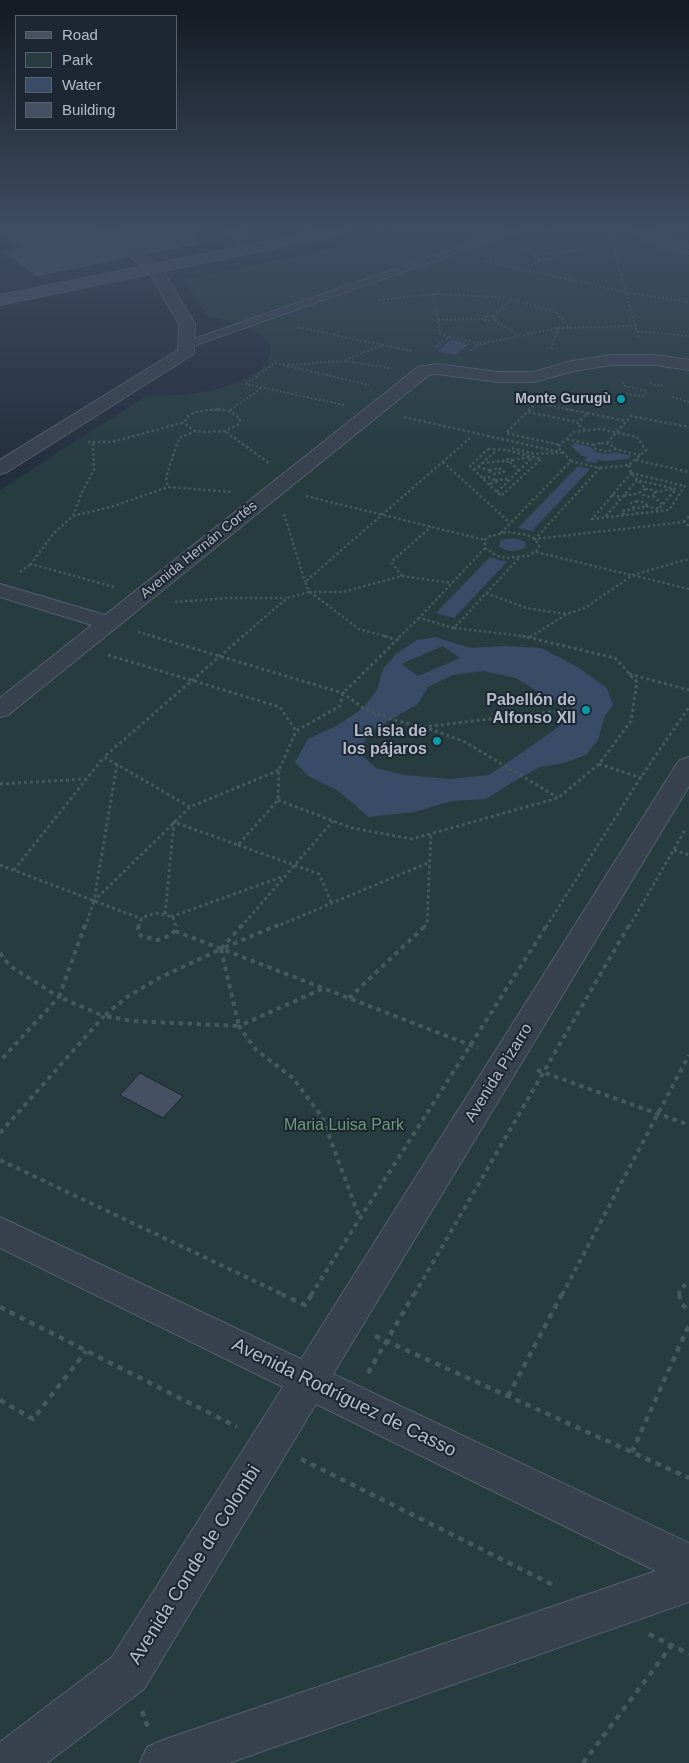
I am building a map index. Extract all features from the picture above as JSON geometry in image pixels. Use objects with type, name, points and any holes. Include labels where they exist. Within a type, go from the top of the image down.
[{"type":"street","points":[[0,468],[186,352],[187,324],[181,313]]},
{"type":"street","name":"Avenida Hernán Cortés","points":[[0,710],[421,373],[438,369],[497,377],[534,377],[590,362],[687,361]]},
{"type":"street","points":[[0,590],[109,623]]},
{"type":"street","name":"Avenida Pizarro","points":[[309,1382],[682,776]]},
{"type":"street","name":"Avenida Rodríguez de Casso","points":[[0,1232],[689,1565]]},
{"type":"street","name":"Avenida Conde de Colombi","points":[[10,1763],[128,1672],[309,1382]]},
{"type":"street","points":[[157,1749],[604,1611],[689,1581]]},
{"type":"lane","points":[[186,345],[281,313]]},
{"type":"path","points":[[492,317],[496,313]]},
{"type":"path","points":[[556,313],[570,328]]},
{"type":"path","points":[[631,313],[646,360]]},
{"type":"path","points":[[482,319],[485,316],[496,318],[494,320]]},
{"type":"path","points":[[262,320],[419,352]]},
{"type":"path","points":[[438,320],[494,320],[518,336]]},
{"type":"path","points":[[465,355],[480,344],[558,328],[635,326]]},
{"type":"path","points":[[549,354],[558,328]]},
{"type":"path","points":[[637,331],[689,336]]},
{"type":"path","points":[[449,336],[480,344]]},
{"type":"path","points":[[285,366],[344,360],[383,345]]},
{"type":"path","points":[[344,360],[395,369]]},
{"type":"path","points":[[399,391],[275,363],[246,384],[564,453]]},
{"type":"path","points":[[647,382],[657,386],[662,385],[657,381]]},
{"type":"path","points":[[624,382],[622,384],[646,391],[641,396],[625,394]]},
{"type":"path","points":[[229,411],[262,387]]},
{"type":"path","points":[[672,397],[689,402]]},
{"type":"path","points":[[560,445],[506,433],[536,403],[626,421]]},
{"type":"path","points":[[83,442],[112,442],[185,422],[187,417],[195,412],[229,411],[240,419],[239,424],[225,431],[196,431],[188,427],[185,422]]},
{"type":"path","points":[[527,412],[578,422]]},
{"type":"path","points":[[578,422],[587,413]]},
{"type":"path","points":[[607,443],[618,433],[631,416],[689,428]]},
{"type":"path","points":[[578,422],[577,424],[585,431]]},
{"type":"path","points":[[600,429],[637,437],[646,450],[629,465],[600,468],[571,461],[558,447],[566,439],[574,432],[600,429]]},
{"type":"path","points":[[168,487],[166,477],[172,466],[178,438],[196,431]]},
{"type":"path","points":[[225,431],[274,467]]},
{"type":"path","points":[[305,582],[470,438]]},
{"type":"path","points":[[566,439],[594,445],[607,443],[613,445],[614,449]]},
{"type":"path","points":[[507,440],[512,448]]},
{"type":"path","points":[[93,443],[94,470],[82,492],[73,516],[53,534],[31,564],[119,589]]},
{"type":"path","points":[[594,445],[594,448],[600,451],[614,449],[640,455]]},
{"type":"path","points":[[506,450],[512,448],[535,454],[564,453]]},
{"type":"path","points":[[488,449],[506,450],[541,459],[501,496],[470,466],[488,449]]},
{"type":"path","points":[[474,470],[497,450]]},
{"type":"path","points":[[496,492],[535,454]]},
{"type":"path","points":[[482,464],[532,457]]},
{"type":"path","points":[[635,460],[689,472]]},
{"type":"path","points":[[478,467],[489,470],[499,468],[508,461]]},
{"type":"path","points":[[508,461],[519,471]]},
{"type":"path","points":[[501,533],[571,461]]},
{"type":"path","points":[[443,462],[510,523]]},
{"type":"path","points":[[629,465],[630,473],[647,489],[655,492],[676,489]]},
{"type":"path","points":[[499,468],[503,470],[503,473]]},
{"type":"path","points":[[535,539],[600,468]]},
{"type":"path","points":[[489,470],[489,472],[494,474],[514,475]]},
{"type":"path","points":[[630,473],[685,486],[669,510],[592,519],[608,500],[630,473]]},
{"type":"path","points":[[491,478],[494,474]]},
{"type":"path","points":[[483,478],[495,480],[510,479]]},
{"type":"path","points":[[489,484],[497,482],[495,480]]},
{"type":"path","points":[[637,480],[676,489]]},
{"type":"path","points":[[605,517],[637,480]]},
{"type":"path","points":[[73,516],[114,506],[168,487],[233,492]]},
{"type":"path","points":[[276,489],[485,540]]},
{"type":"path","points":[[641,494],[641,491],[647,489]]},
{"type":"path","points":[[658,510],[676,489]]},
{"type":"path","points":[[653,496],[656,494],[655,492]]},
{"type":"path","points":[[612,495],[623,497],[641,494],[653,496],[662,504]]},
{"type":"path","points":[[608,500],[631,503],[641,501],[646,496]]},
{"type":"path","points":[[641,501],[647,504],[646,506]]},
{"type":"path","points":[[618,502],[626,510]]},
{"type":"path","points":[[631,503],[638,514]]},
{"type":"path","points":[[624,515],[622,511],[646,506],[658,510]]},
{"type":"path","points":[[282,508],[309,592],[359,629],[397,640]]},
{"type":"path","points":[[485,540],[490,536],[501,533],[517,533],[535,539],[684,522],[689,516]]},
{"type":"path","points":[[684,522],[689,526]]},
{"type":"path","points":[[402,576],[391,562],[431,527]]},
{"type":"path","points":[[535,539],[539,546],[536,552]]},
{"type":"path","points":[[238,845],[278,800],[279,770],[296,731],[340,706],[343,693],[419,618],[485,548],[485,540]]},
{"type":"path","points":[[485,548],[498,556],[519,558],[536,552],[689,589]]},
{"type":"path","points":[[454,628],[519,558]]},
{"type":"path","points":[[530,637],[567,614],[585,608],[633,575],[689,558]]},
{"type":"path","points":[[172,602],[228,598],[287,598],[309,592],[342,592],[402,576],[452,583]]},
{"type":"path","points":[[486,593],[526,608],[567,614]]},
{"type":"path","points":[[14,870],[104,756],[287,598]]},
{"type":"path","points":[[278,800],[352,828],[412,838],[558,798],[600,764],[631,721],[637,682],[615,658],[530,637],[454,628],[419,618]]},
{"type":"path","points":[[109,623],[343,693],[363,708],[391,719],[465,742],[558,798]]},
{"type":"path","points":[[101,653],[280,707],[296,731]]},
{"type":"path","points":[[629,674],[689,690]]},
{"type":"path","points":[[305,1305],[641,777],[689,707]]},
{"type":"path","points":[[420,727],[477,722],[574,709]]},
{"type":"path","points":[[104,756],[190,807]]},
{"type":"path","points":[[0,1061],[59,997],[94,901],[117,764]]},
{"type":"path","points":[[600,764],[641,777],[682,776]]},
{"type":"path","points":[[94,901],[190,807],[279,770]]},
{"type":"path","points":[[0,784],[86,779]]},
{"type":"path","points":[[221,949],[333,821]]},
{"type":"path","points":[[174,822],[319,874],[332,904]]},
{"type":"path","points":[[165,914],[174,822]]},
{"type":"path","points":[[351,1402],[689,823]]},
{"type":"path","points":[[684,832],[689,834]]},
{"type":"path","points":[[349,998],[428,924],[431,833]]},
{"type":"path","points":[[674,850],[689,855]]},
{"type":"path","points":[[0,1133],[104,1016],[127,997],[159,978],[221,949],[430,862]]},
{"type":"path","points":[[0,866],[142,919]]},
{"type":"path","points":[[172,916],[177,925],[175,931],[164,938],[146,938],[138,932],[138,925],[142,919],[150,914],[172,916],[284,876]]},
{"type":"path","points":[[175,931],[470,1045],[689,1125]]},
{"type":"path","points":[[221,949],[239,1026],[256,1050],[293,1078],[322,1117],[360,1219]]},
{"type":"path","points":[[0,953],[10,966],[59,997],[104,1016],[133,1021],[239,1026],[323,988]]},
{"type":"path","points":[[508,1396],[689,1055]]},
{"type":"path","points":[[0,1160],[305,1305],[689,1478]]},
{"type":"path","points":[[689,1282],[680,1289],[679,1296],[681,1303],[689,1311]]},
{"type":"path","points":[[0,1308],[689,1654]]},
{"type":"path","points":[[632,1452],[689,1325]]},
{"type":"path","points":[[0,1400],[33,1419],[86,1351]]},
{"type":"path","points":[[583,1763],[672,1645]]},
{"type":"path","points":[[128,1672],[157,1749]]},
{"type":"green space","name":"Maria Luisa Park","points":[[206,313],[689,313],[689,1763],[0,1763],[0,490],[146,396],[180,395],[211,391],[240,382],[258,372],[268,362],[271,348],[262,335],[220,318],[208,316]]},
{"type":"water","points":[[452,340],[469,344],[454,355],[437,351]]},
{"type":"water","points":[[575,443],[589,446],[596,452],[606,454],[615,452],[632,456],[627,459],[598,460],[595,463],[584,461],[587,457],[582,456],[571,446]]},
{"type":"water","points":[[578,466],[590,469],[532,531],[518,528]]},
{"type":"water","points":[[512,538],[524,541],[526,543],[525,548],[514,551],[505,550],[499,546],[501,540]]},
{"type":"water","points":[[490,557],[507,562],[454,618],[436,613]]},
{"type":"water","points":[[435,637],[471,648],[503,646],[541,648],[576,666],[607,688],[613,705],[605,716],[598,740],[586,755],[564,763],[540,767],[486,799],[452,801],[415,812],[369,817],[337,790],[308,776],[295,762],[308,739],[338,725],[363,708],[377,690],[383,669],[396,654],[417,640]],"holes":[[[443,646],[460,658],[418,676],[401,664]],[[483,671],[516,678],[550,699],[573,705],[575,713],[553,731],[489,775],[450,779],[404,775],[376,768],[358,752],[371,731],[418,704],[428,687],[453,675]]]},
{"type":"building","points":[[140,1073],[183,1096],[163,1118],[120,1095]]},
{"type":"place","name":"Monte Gurugù","points":[[621,399]]},
{"type":"place","name":"Pabellón de Alfonso XII","points":[[586,710]]},
{"type":"place","name":"La isla de los pájaros","points":[[437,741]]}]
